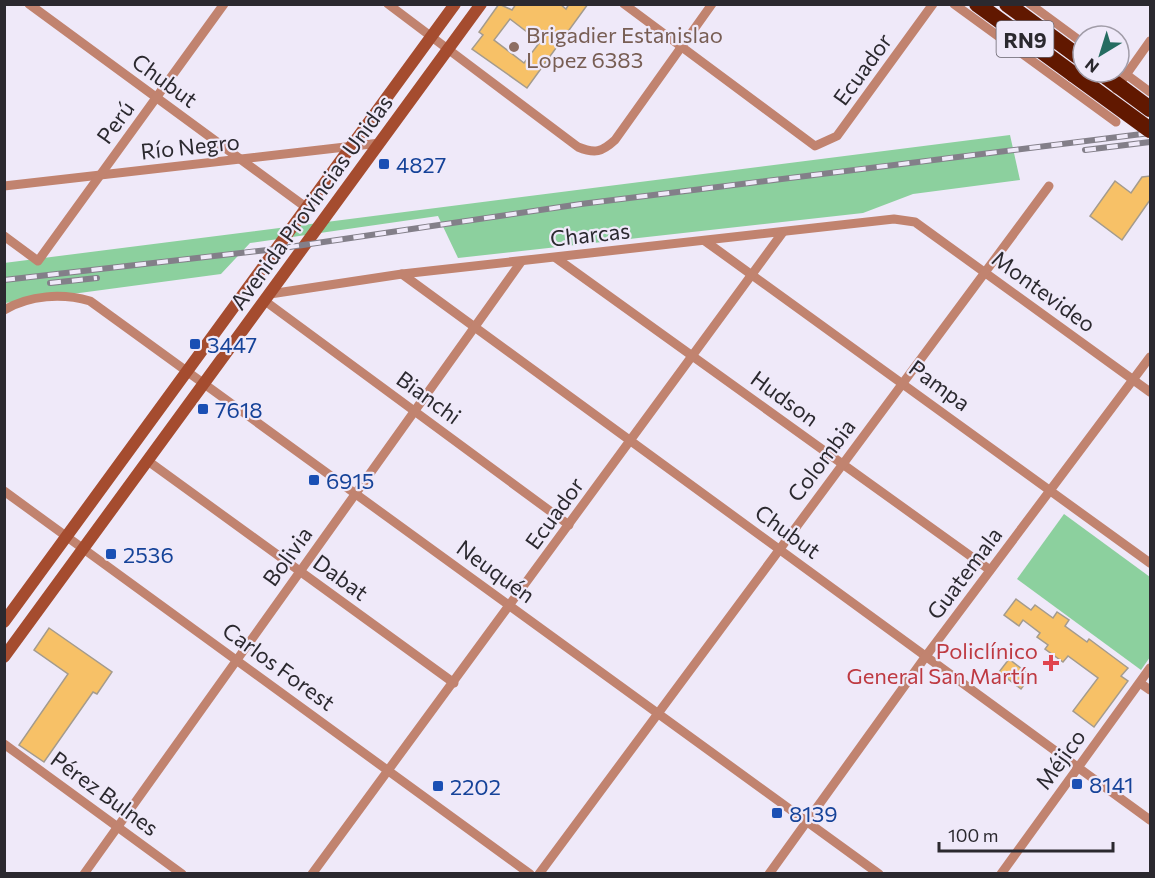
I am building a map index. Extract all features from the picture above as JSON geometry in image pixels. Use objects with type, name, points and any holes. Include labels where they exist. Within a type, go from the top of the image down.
[{"type":"highway","name":"RN9","points":[[977,4],[1150,130]]},
{"type":"highway","name":"RN9","points":[[1007,4],[1071,51]]},
{"type":"highway","points":[[1116,84],[1150,109]]},
{"type":"main road","name":"Avenida Provincias Unidas","points":[[4,622],[455,4]]},
{"type":"main road","name":"Avenida Provincias Unidas","points":[[4,657],[481,4]]},
{"type":"street","name":"Chubut","points":[[29,4],[307,208]]},
{"type":"street","name":"Perú","points":[[4,236],[38,261],[224,4]]},
{"type":"street","points":[[388,4],[430,38],[578,147],[592,153],[604,150],[615,140],[712,4]]},
{"type":"street","points":[[624,4],[682,46]]},
{"type":"street","name":"Ecuador","points":[[682,46],[815,146],[837,136],[933,4]]},
{"type":"street","points":[[954,4],[1116,122]]},
{"type":"street","points":[[1030,4],[1071,34]]},
{"type":"street","points":[[1131,62],[1150,41]]},
{"type":"street","points":[[1131,77],[1150,92]]},
{"type":"street","points":[[1100,110],[1115,84]]},
{"type":"street","name":"Río Negro","points":[[4,186],[380,143]]},
{"type":"street","name":"Colombia","points":[[540,873],[1048,186]]},
{"type":"street","name":"Charcas","points":[[267,297],[402,274],[894,219],[915,222]]},
{"type":"street","name":"Montevideo","points":[[915,222],[1150,392]]},
{"type":"street","name":"Ecuador","points":[[312,873],[783,232]]},
{"type":"street","name":"Pampa","points":[[705,241],[903,382],[1150,563]]},
{"type":"street","name":"Hudson","points":[[556,258],[990,570]]},
{"type":"street","name":"Bolivia","points":[[84,873],[521,262]]},
{"type":"street","name":"Chubut","points":[[402,274],[1150,820]]},
{"type":"street","name":"Neuquén","points":[[4,310],[21,300],[69,295],[90,301],[879,873]]},
{"type":"street","name":"Bianchi","points":[[267,297],[415,411],[569,525]]},
{"type":"street","name":"Guatemala","points":[[769,873],[926,656],[1150,357]]},
{"type":"street","name":"Dabat","points":[[148,461],[453,682]]},
{"type":"street","name":"Carlos Forest","points":[[4,491],[530,873]]},
{"type":"street","name":"Méjico","points":[[1001,873],[1150,668]]},
{"type":"street","points":[[1140,682],[1150,690]]},
{"type":"street","name":"Pérez Bulnes","points":[[4,744],[182,873]]},
{"type":"green space","points":[[1010,135],[1020,180],[913,194],[863,213],[458,258],[438,216],[250,243],[221,274],[5,303],[4,263]]},
{"type":"green space","points":[[1064,514],[1150,577],[1150,657],[1141,670],[1017,579]]},
{"type":"building","name":"Brigadier Estanislao Lopez 6383","points":[[499,4],[512,10],[516,4],[560,4],[566,9],[569,4],[588,4],[527,88],[472,49],[483,35],[479,32]],"holes":[[[510,19],[540,42],[524,63],[494,40]]]},
{"type":"building","points":[[1150,176],[1150,200],[1122,240],[1090,216],[1115,181],[1131,193],[1142,177]]},
{"type":"building","points":[[1016,599],[1031,610],[1035,605],[1053,618],[1057,612],[1069,620],[1065,626],[1087,642],[1089,639],[1128,668],[1121,676],[1128,681],[1094,727],[1073,711],[1098,678],[1068,656],[1063,662],[1045,649],[1048,645],[1037,637],[1040,633],[1023,620],[1019,626],[1004,615]]},
{"type":"building","points":[[49,628],[112,672],[97,694],[93,692],[44,762],[19,745],[68,674],[34,650]]},
{"type":"building","points":[[1009,659],[1031,676],[1021,689],[999,672]]},
{"type":"railway","points":[[4,280],[276,249],[581,204],[1150,133]]},
{"type":"railway","points":[[1085,150],[1150,142]]},
{"type":"railway","points":[[50,283],[97,278]]},
{"type":"place","name":"Brigadier Estanislao Lopez 6383","points":[[514,47]]},
{"type":"place","name":"4827","points":[[384,164]]},
{"type":"place","name":"3447","points":[[195,344]]},
{"type":"place","name":"7618","points":[[203,409]]},
{"type":"place","name":"6915","points":[[314,480]]},
{"type":"place","name":"2536","points":[[111,554]]},
{"type":"place","name":"Policlínico General San Martín","points":[[1051,663]]},
{"type":"place","name":"8141","points":[[1077,784]]},
{"type":"place","name":"2202","points":[[438,786]]},
{"type":"place","name":"8139","points":[[777,813]]}]
